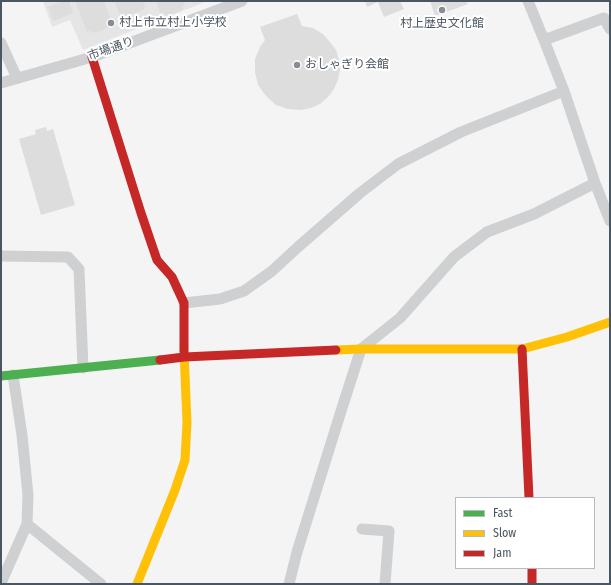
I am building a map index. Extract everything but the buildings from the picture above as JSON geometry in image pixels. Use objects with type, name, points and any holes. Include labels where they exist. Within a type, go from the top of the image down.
[{"type":"street","name":"市場通り","points":[[1,83],[92,57],[242,1]]},
{"type":"street","points":[[528,1],[564,91],[595,183],[610,221]]},
{"type":"street","points":[[544,40],[604,18],[610,29]]},
{"type":"street","points":[[1,43],[17,78]]},
{"type":"street","points":[[92,57],[157,260],[172,277],[184,303],[184,357],[187,422],[185,460],[175,490],[137,584]]},
{"type":"street","points":[[184,303],[220,300],[244,291],[272,271],[354,198],[398,164],[461,132],[564,91]]},
{"type":"street","points":[[289,584],[300,544],[361,349],[400,318],[454,257],[488,232],[534,214],[595,183]]},
{"type":"street","points":[[1,256],[68,257],[79,269],[83,368]]},
{"type":"street","points":[[1,376],[184,357],[361,349],[522,349],[568,337],[610,322]]},
{"type":"street","points":[[522,349],[529,497]]},
{"type":"street","points":[[1,583],[27,524],[28,495],[14,374]]},
{"type":"street","points":[[27,524],[101,584]]},
{"type":"street","points":[[362,529],[389,531],[385,584]]},
{"type":"street","points":[[532,569],[532,584]]},
{"type":"shaded area","name":"村上市立村上小学校","points":[[43,1],[208,1],[83,50],[70,20],[52,27]]},
{"type":"traffic: fast","points":[[1,376],[160,360]]},
{"type":"traffic: slow","points":[[336,350],[522,349],[567,337],[610,322]]},
{"type":"traffic: slow","points":[[137,584],[175,490],[185,460],[187,422],[184,351]]},
{"type":"traffic: jam","points":[[92,57],[157,260],[172,277],[184,303],[184,351]]},
{"type":"traffic: jam","points":[[522,349],[529,497]]},
{"type":"traffic: jam","points":[[160,360],[184,357],[336,350]]},
{"type":"traffic: jam","points":[[532,569],[532,584]]},
{"type":"place","name":"村上歴史文化館","points":[[442,10]]},
{"type":"place","name":"村上市立村上小学校","points":[[111,23]]},
{"type":"place","name":"おしゃぎり会館","points":[[297,65]]}]
